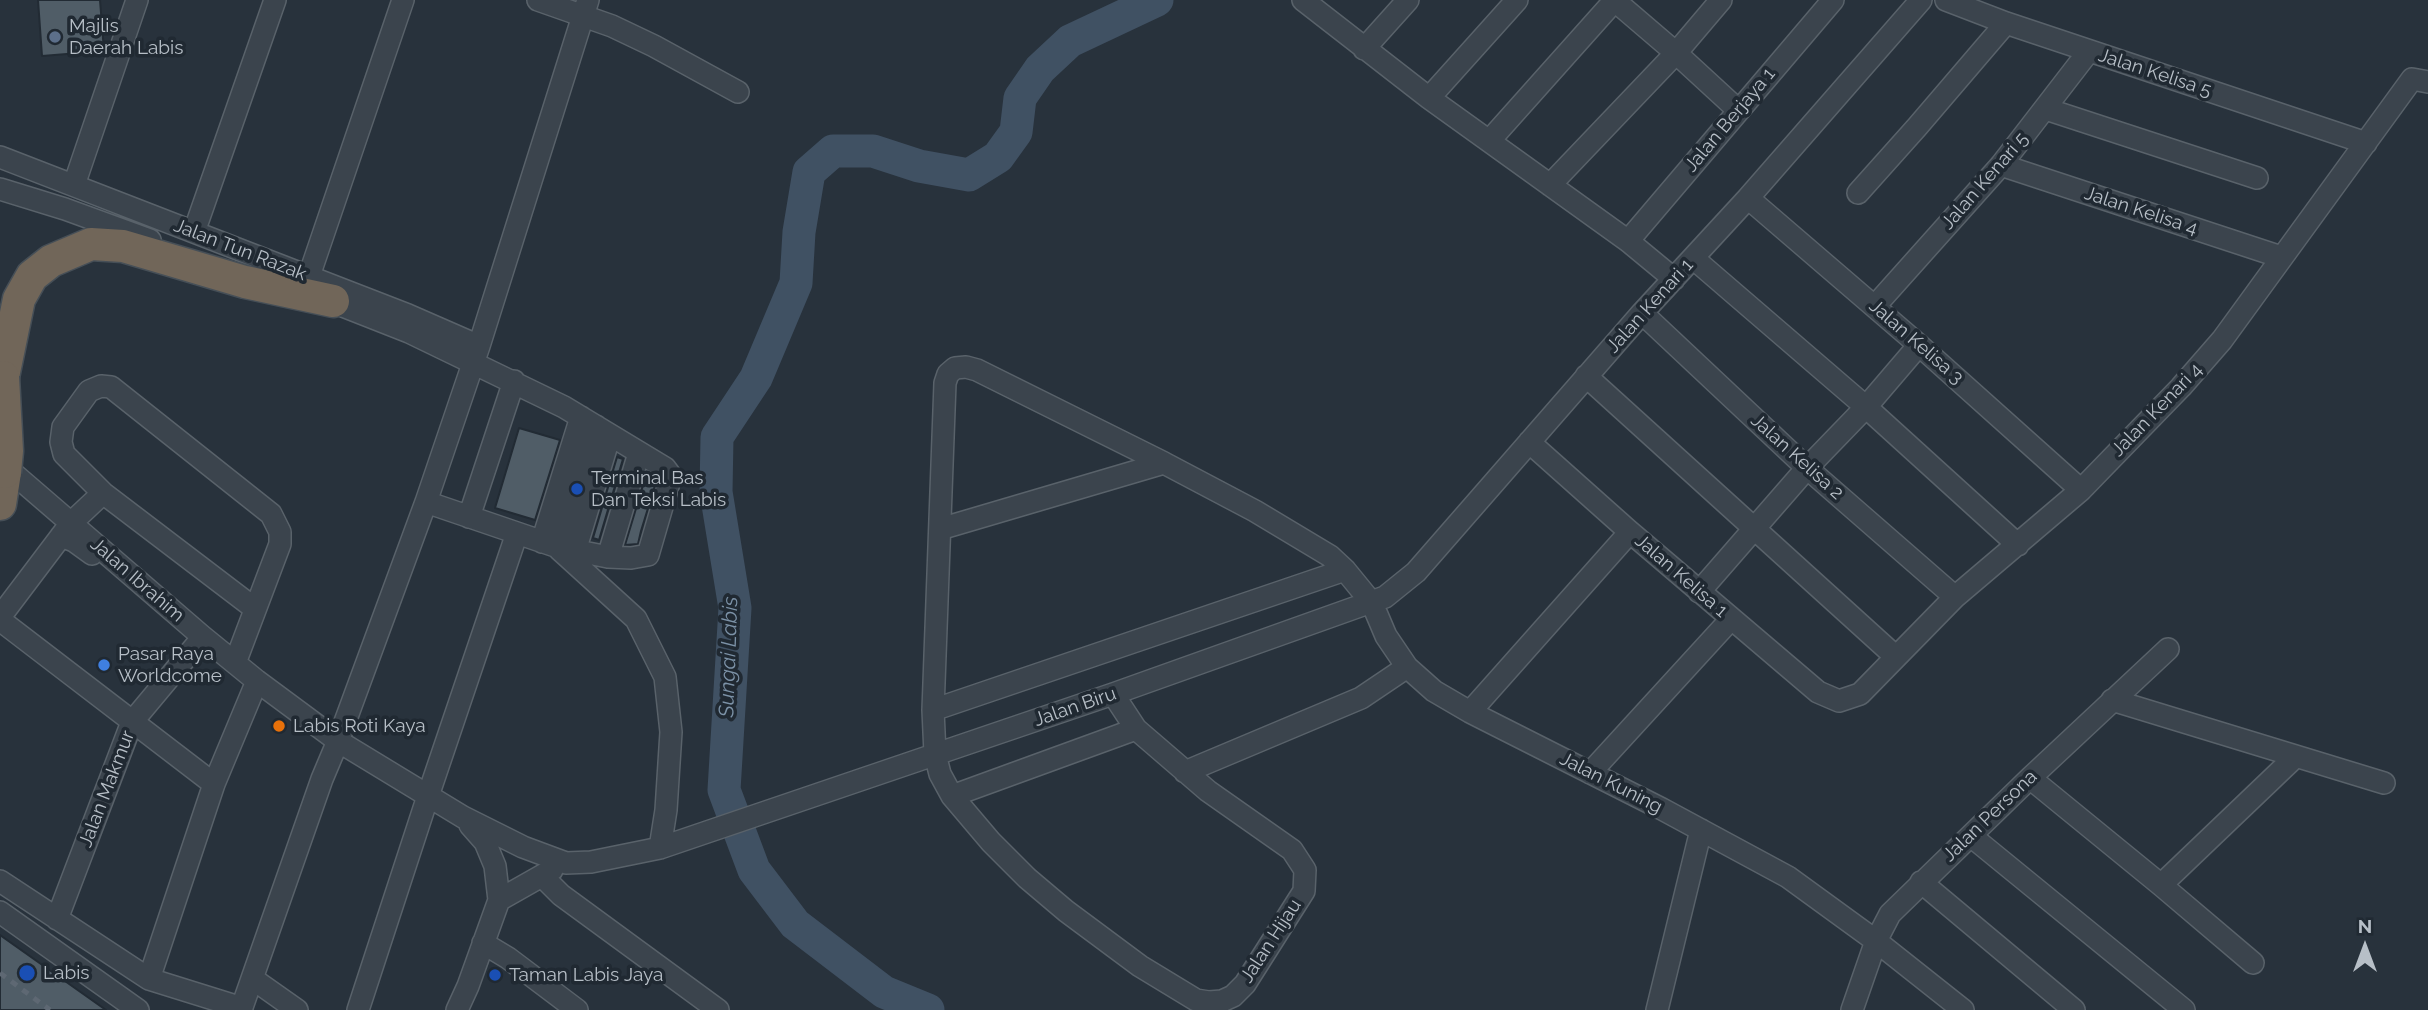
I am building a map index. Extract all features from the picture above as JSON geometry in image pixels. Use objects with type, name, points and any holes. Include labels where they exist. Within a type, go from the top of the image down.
[{"type":"highway","points":[[4,377],[19,299],[32,276],[51,261],[91,244],[123,246],[245,282],[333,301]]},
{"type":"highway","points":[[0,313],[7,451],[2,467],[0,504]]},
{"type":"street","points":[[74,185],[137,0]]},
{"type":"street","points":[[194,232],[275,0]]},
{"type":"street","points":[[309,276],[403,0]]},
{"type":"street","points":[[538,0],[586,8],[738,92]]},
{"type":"street","points":[[1303,0],[1429,98],[1628,241],[1674,279]]},
{"type":"street","points":[[1364,49],[1408,0]]},
{"type":"street","points":[[1429,98],[1517,0]]},
{"type":"street","points":[[1490,140],[1614,0],[1676,52],[1738,110]]},
{"type":"street","points":[[1550,185],[1676,52],[1721,0]]},
{"type":"street","name":"Jalan Berjaya 1","points":[[1628,241],[1833,0]]},
{"type":"street","name":"Jalan Kenari 1","points":[[1372,603],[1399,587],[1416,572],[1586,376],[1748,198],[1921,0]]},
{"type":"street","name":"Jalan Kelisa 5","points":[[1946,0],[2006,23],[2366,143]]},
{"type":"street","points":[[0,881],[149,979],[241,1009],[322,779],[426,502],[477,354],[586,8]]},
{"type":"street","points":[[1857,193],[1917,128],[2006,23]]},
{"type":"street","name":"Jalan Kenari 5","points":[[1875,306],[2001,165],[2089,51]]},
{"type":"street","name":"Jalan Kenari 4","points":[[1839,701],[1860,694],[1955,597],[2081,490],[2181,387],[2222,340],[2412,79],[2428,82]]},
{"type":"street","points":[[2046,109],[2257,178]]},
{"type":"street","name":"Jalan Tun Razak","points":[[0,157],[408,314],[477,354]]},
{"type":"street","name":"Jalan Kelisa 4","points":[[2001,165],[2281,257]]},
{"type":"street","name":"Jalan Tun Razak","points":[[0,189],[333,301],[409,332],[477,354]]},
{"type":"street","name":"Jalan Kelisa 3","points":[[1748,198],[1875,306],[2081,490]]},
{"type":"street","points":[[1693,258],[1866,407],[2018,545]]},
{"type":"street","name":"Jalan Kelisa 2","points":[[1642,313],[1807,468],[1955,597]]},
{"type":"street","points":[[1699,592],[1919,345]]},
{"type":"street","points":[[426,502],[558,547],[608,557],[631,558],[648,555],[671,476],[665,468],[514,381],[477,354]]},
{"type":"street","name":"Jalan Hijau","points":[[1114,694],[1136,729],[1208,791],[1292,850],[1305,870],[1304,891],[1245,984],[1233,996],[1222,1001],[1196,1000],[1140,966],[1027,878],[952,796],[940,774],[935,754],[933,710],[945,383],[948,374],[955,369],[966,367],[977,370],[1164,463]]},
{"type":"street","points":[[1586,376],[1896,657]]},
{"type":"street","points":[[469,517],[514,381]]},
{"type":"street","points":[[235,663],[280,544],[280,531],[271,514],[111,387],[101,386],[89,391],[64,427],[61,442],[64,454],[103,493],[254,608]]},
{"type":"street","points":[[558,547],[596,426]]},
{"type":"street","name":"Jalan Kelisa 1","points":[[1529,442],[1699,592],[1818,692],[1839,701]]},
{"type":"street","points":[[608,557],[639,453]]},
{"type":"street","points":[[940,529],[1164,463]]},
{"type":"street","name":"Jalan Kuning","points":[[1164,463],[1255,511],[1330,556],[1372,603],[1386,636],[1406,667],[1434,691],[1469,712],[1788,877],[1964,1010]]},
{"type":"street","name":"Jalan Ibrahim","points":[[2,467],[66,529],[201,639],[338,741],[463,817],[523,847],[566,863]]},
{"type":"street","points":[[103,493],[66,529],[0,618],[215,785]]},
{"type":"street","points":[[1469,712],[1630,532]]},
{"type":"street","points":[[358,1010],[517,533]]},
{"type":"street","points":[[499,901],[566,863],[591,862],[660,848],[666,810],[671,732],[665,677],[636,619],[558,547]]},
{"type":"street","points":[[933,710],[1345,570]]},
{"type":"street","name":"Jalan Biru","points":[[660,848],[1114,694],[1372,603]]},
{"type":"street","points":[[1590,773],[1731,619]]},
{"type":"street","name":"Jalan Makmur","points":[[57,919],[132,722],[201,639]]},
{"type":"street","name":"Jalan Persona","points":[[1852,1010],[1876,941],[1890,914],[2168,649]]},
{"type":"street","points":[[1185,772],[1361,698],[1406,667]]},
{"type":"street","points":[[149,979],[215,785],[257,681]]},
{"type":"street","points":[[2112,700],[2385,783]]},
{"type":"street","points":[[952,796],[1136,729]]},
{"type":"street","points":[[2161,885],[2295,757]]},
{"type":"street","points":[[2030,778],[2253,963]]},
{"type":"street","points":[[457,1010],[499,901],[495,866],[485,842],[463,817]]},
{"type":"street","points":[[1657,1010],[1701,830]]},
{"type":"street","points":[[1971,836],[2184,1010]]},
{"type":"street","points":[[542,876],[561,895],[718,1010]]},
{"type":"street","points":[[1921,883],[2074,1010]]},
{"type":"street","points":[[0,912],[138,1010]]},
{"type":"street","points":[[483,943],[508,958],[577,1010]]},
{"type":"street","points":[[253,979],[297,1010]]},
{"type":"building","points":[[38,0],[100,0],[104,51],[42,56]]},
{"type":"building","points":[[519,428],[560,440],[535,520],[495,508]]},
{"type":"building","points":[[617,457],[623,459],[599,540],[593,538]]},
{"type":"building","points":[[647,472],[657,479],[638,544],[625,545]]},
{"type":"building","name":"Labis","points":[[0,935],[106,1010],[0,1010]]},
{"type":"waterway","name":"Sungai Labis","points":[[928,1010],[884,992],[795,924],[754,870],[724,790],[735,608],[716,492],[717,437],[756,378],[796,283],[799,232],[809,172],[833,151],[873,151],[919,166],[969,175],[998,157],[1016,132],[1020,98],[1040,69],[1070,41],[1157,0]]},
{"type":"railway","points":[[0,973],[50,1010]]},
{"type":"place","name":"Majlis Daerah Labis","points":[[55,37]]},
{"type":"place","name":"Terminal Bas Dan Teksi Labis","points":[[577,489]]},
{"type":"place","name":"Pasar Raya Worldcome","points":[[104,665]]},
{"type":"place","name":"Labis Roti Kaya","points":[[279,726]]},
{"type":"place","name":"Labis","points":[[27,973]]},
{"type":"place","name":"Taman Labis Jaya","points":[[495,975]]}]
